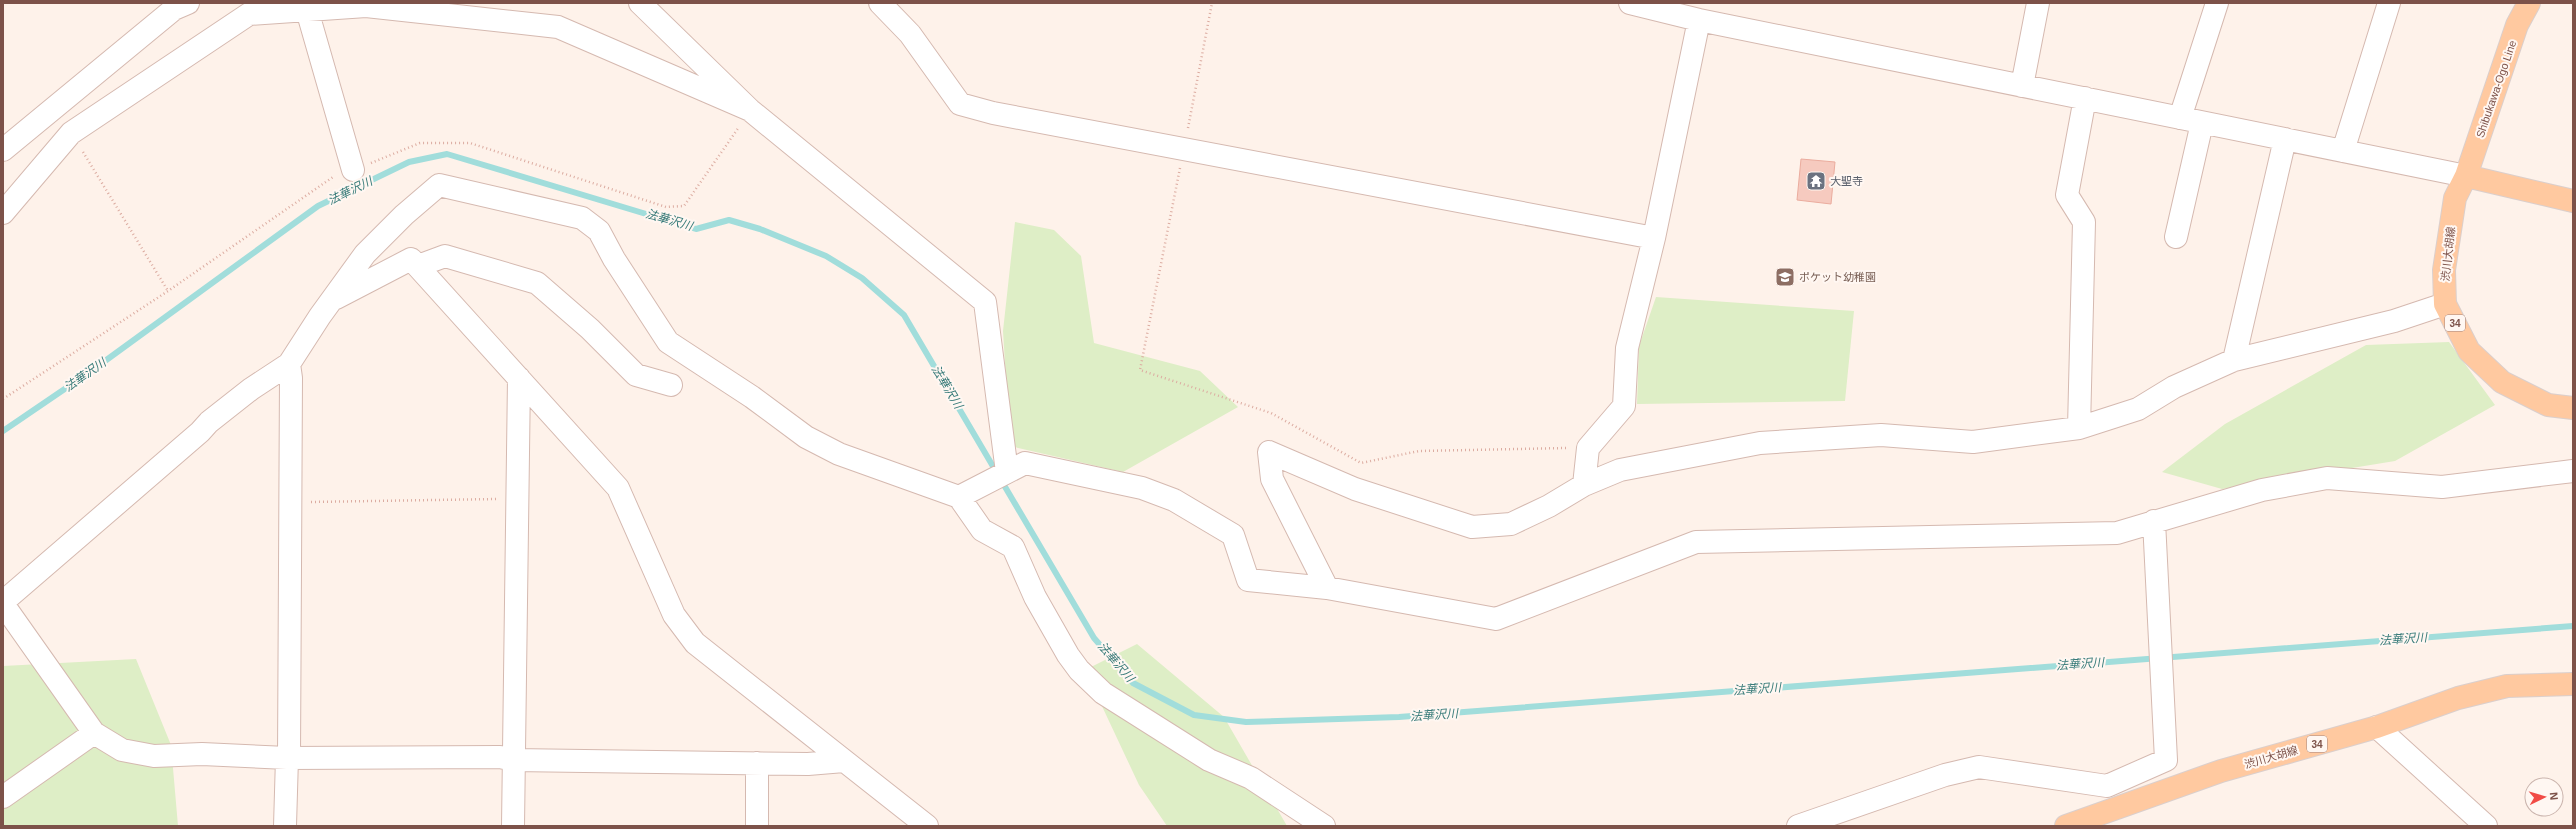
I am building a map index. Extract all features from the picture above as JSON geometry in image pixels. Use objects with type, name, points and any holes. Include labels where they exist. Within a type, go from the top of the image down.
[{"type":"main road","name":"Shibukawa-Ogo Line","points":[[2466,176],[2518,25],[2529,3]]},
{"type":"main road","points":[[2466,176],[2573,201]]},
{"type":"main road","name":"渋川大胡線","points":[[2466,176],[2455,198],[2444,270],[2445,304],[2469,351],[2502,382],[2548,405],[2573,408]]},
{"type":"main road","name":"渋川大胡線","points":[[2066,826],[2221,771],[2376,727],[2458,698],[2507,686],[2573,684]]},
{"type":"street","points":[[3,150],[174,9],[188,3]]},
{"type":"street","points":[[640,3],[750,110],[985,302],[1007,472]]},
{"type":"street","points":[[880,3],[910,34],[960,104],[1000,114],[1654,238]]},
{"type":"street","points":[[1630,3],[1688,13],[2022,86],[2466,176]]},
{"type":"street","points":[[2022,86],[2038,3]]},
{"type":"street","points":[[2180,118],[2217,3]]},
{"type":"street","points":[[2343,151],[2389,3]]},
{"type":"street","points":[[3,213],[71,133],[249,14],[366,6],[558,27],[750,110]]},
{"type":"street","points":[[307,10],[353,170]]},
{"type":"street","points":[[1584,485],[1588,448],[1624,406],[1627,348],[1654,238],[1688,13]]},
{"type":"street","points":[[2079,428],[2084,222],[2067,195],[2085,98]]},
{"type":"street","points":[[2176,237],[2202,122]]},
{"type":"street","points":[[2234,360],[2285,139]]},
{"type":"street","points":[[844,761],[808,764],[513,760],[500,757],[288,758],[202,754],[154,756],[122,750],[94,733],[3,603],[200,432],[209,422],[251,389],[289,364],[365,254],[404,215],[439,185],[582,218],[599,231],[614,259],[668,342],[752,397],[806,437],[839,454],[916,484],[959,497],[982,530],[1013,547],[1035,597],[1068,655],[1079,670],[1103,693],[1209,760],[1251,778],[1324,826]]},
{"type":"street","points":[[418,266],[446,256],[537,283],[590,329],[636,375],[672,385]]},
{"type":"street","points":[[332,300],[411,259],[618,488],[674,615],[695,643],[927,826]]},
{"type":"street","points":[[1327,588],[1272,479],[1269,452],[1355,489],[1472,527],[1511,524],[1548,506],[1584,485],[1620,470],[1760,443],[1881,435],[1973,442],[2079,428],[2138,409],[2174,387],[2234,360],[2394,321],[2445,304]]},
{"type":"street","points":[[285,826],[288,758],[290,503],[289,364]]},
{"type":"street","points":[[513,826],[516,498],[519,378]]},
{"type":"street","points":[[959,497],[1025,463],[1142,488],[1174,500],[1233,535],[1248,580],[1327,588],[1496,619],[1696,542],[2117,533],[2262,490],[2327,478],[2442,487],[2573,471]]},
{"type":"street","points":[[1798,826],[1945,776],[1979,767],[2107,786],[2166,760],[2154,521]]},
{"type":"street","points":[[2376,727],[2486,826]]},
{"type":"street","points":[[3,797],[94,733]]},
{"type":"street","points":[[757,763],[757,826]]},
{"type":"street","points":[[2107,786],[2112,810]]},
{"type":"path","points":[[1186,136],[1212,3]]},
{"type":"path","points":[[71,133],[168,291]]},
{"type":"path","points":[[1180,167],[1140,370],[1271,413],[1361,463],[1419,451],[1588,448]]},
{"type":"path","points":[[290,503],[516,498]]},
{"type":"green space","points":[[1015,222],[1054,230],[1081,256],[1094,343],[1200,371],[1238,407],[1123,472],[1010,446],[1003,331]]},
{"type":"green space","points":[[1656,297],[1854,311],[1845,401],[1637,404],[1639,346]]},
{"type":"green space","points":[[2449,342],[2495,405],[2395,461],[2222,489],[2162,472],[2225,424],[2366,345]]},
{"type":"green space","points":[[1137,644],[1224,717],[1287,826],[1167,826],[1139,785],[1085,670]]},
{"type":"green space","points":[[136,659],[171,745],[178,826],[3,826],[3,666]]},
{"type":"building","name":"大聖寺","points":[[1801,159],[1835,162],[1831,204],[1797,200]]},
{"type":"waterway","name":"法華沢川","points":[[3,431],[94,369],[318,206],[409,162],[447,154],[696,229],[729,220],[760,229],[826,256],[862,278],[904,315],[1094,638],[1133,683],[1194,715],[1246,722],[1399,717],[2573,626]]},
{"type":"place","name":"大聖寺","points":[[1816,181]]},
{"type":"place","name":"ポケット幼稚園","points":[[1785,277]]}]
